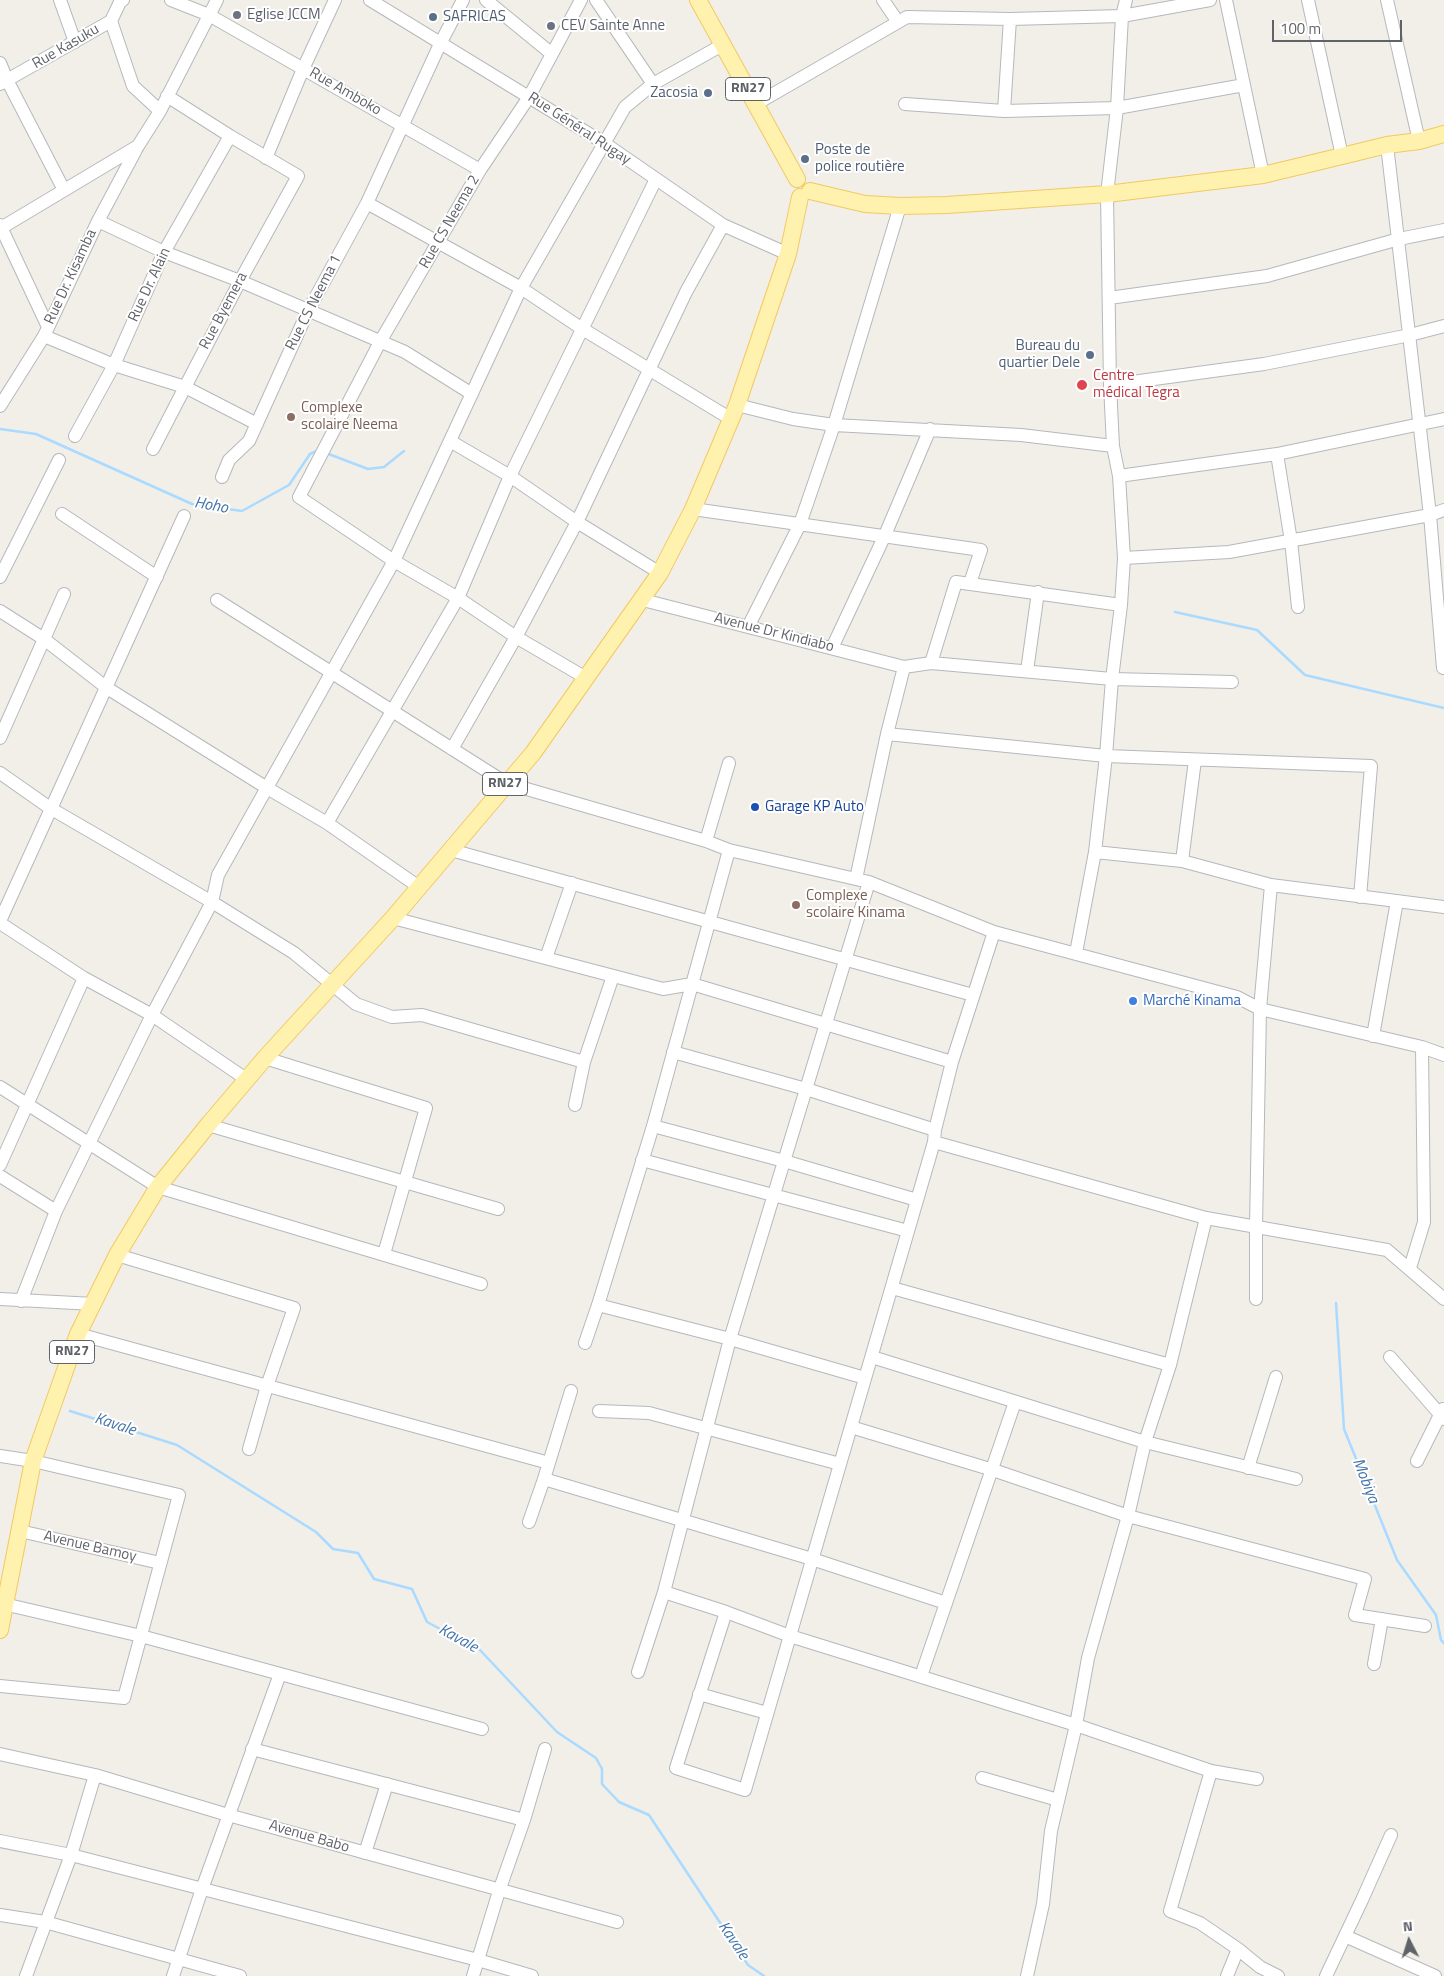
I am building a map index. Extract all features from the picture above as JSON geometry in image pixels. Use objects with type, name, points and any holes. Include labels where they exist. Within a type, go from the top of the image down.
[{"type":"main road","name":"RN27","points":[[0,1630],[3,1604],[20,1531],[33,1462],[78,1334],[117,1255],[158,1187],[246,1079],[393,918],[533,753],[643,600],[660,573],[693,509],[734,412],[788,254],[805,194],[795,194],[792,189],[793,183],[797,179],[698,0]]},
{"type":"main road","points":[[805,194],[865,204],[947,206],[1107,194],[1263,175],[1387,145],[1444,134]]},
{"type":"street","points":[[60,0],[75,42]]},
{"type":"street","name":"Rue Kasuku","points":[[4,82],[111,21],[120,2],[123,0]]},
{"type":"street","points":[[171,0],[209,15]]},
{"type":"street","name":"Rue Dr. Kisamba","points":[[1,402],[46,332],[98,221],[138,146],[160,111],[217,0]]},
{"type":"street","points":[[167,96],[266,158],[303,69],[335,0]]},
{"type":"street","name":"Rue Général Rugay","points":[[370,0],[604,143],[723,225],[788,254]]},
{"type":"street","name":"Rue CS Neema 1","points":[[222,477],[230,460],[249,441],[308,311],[367,203],[440,44],[463,0]]},
{"type":"street","points":[[486,0],[552,54]]},
{"type":"street","name":"Rue CS Neema 2","points":[[394,561],[299,497],[380,342],[480,170],[529,97],[580,0]]},
{"type":"street","points":[[596,0],[653,84]]},
{"type":"street","points":[[883,0],[898,22]]},
{"type":"street","points":[[1076,953],[1095,852],[1106,756],[1112,679],[1122,605],[1124,558],[1119,476],[1113,446],[1110,385],[1107,194],[1117,108],[1122,16],[1126,0]]},
{"type":"street","points":[[756,104],[907,16],[1010,19],[1122,16],[1210,0]]},
{"type":"street","points":[[1226,0],[1263,175]]},
{"type":"street","points":[[1308,0],[1342,156]]},
{"type":"street","points":[[1387,0],[1419,140]]},
{"type":"street","name":"Rue Amboko","points":[[209,15],[480,170]]},
{"type":"street","points":[[1004,112],[1010,19]]},
{"type":"street","points":[[111,21],[133,86],[160,111]]},
{"type":"street","points":[[21,1301],[56,1211],[152,1015],[212,902],[218,875],[394,561],[521,288],[625,107],[653,84],[724,44]]},
{"type":"street","points":[[0,63],[4,82],[64,190]]},
{"type":"street","points":[[905,104],[1004,112],[1117,108],[1244,85]]},
{"type":"street","name":"Rue Dr. Alain","points":[[76,436],[114,365],[164,252],[230,136]]},
{"type":"street","points":[[1387,145],[1430,515],[1443,668]]},
{"type":"street","name":"Rue Dr. Kisamba","points":[[1,226],[138,146]]},
{"type":"street","name":"Rue Byemera","points":[[153,449],[240,281],[298,176],[266,158]]},
{"type":"street","points":[[327,822],[458,598],[510,476],[581,328],[656,180]]},
{"type":"street","points":[[367,203],[521,288],[581,328],[650,370],[734,412],[834,425],[1021,435],[1113,446]]},
{"type":"street","points":[[748,626],[800,524],[834,425],[900,206]]},
{"type":"street","points":[[98,221],[164,252],[240,281],[406,352],[472,394]]},
{"type":"street","points":[[452,748],[516,637],[577,522],[686,292],[723,225]]},
{"type":"street","points":[[1,226],[46,332],[114,365],[185,387],[257,424]]},
{"type":"street","points":[[1109,298],[1267,276],[1399,239],[1444,230]]},
{"type":"street","points":[[1110,385],[1264,364],[1410,335],[1444,326]]},
{"type":"street","points":[[1119,476],[1277,454],[1419,426],[1444,419]]},
{"type":"street","points":[[832,648],[885,535],[930,429]]},
{"type":"street","points":[[450,441],[510,476],[577,522],[660,573]]},
{"type":"street","points":[[1277,454],[1292,541],[1298,607]]},
{"type":"street","points":[[0,577],[60,460]]},
{"type":"street","points":[[693,509],[981,550],[970,583]]},
{"type":"street","points":[[1124,558],[1229,552],[1430,515],[1444,510]]},
{"type":"street","points":[[62,514],[157,577]]},
{"type":"street","points":[[184,516],[107,688],[50,808],[0,922],[84,978],[152,1015],[246,1079]]},
{"type":"street","points":[[394,561],[458,598],[516,637],[586,678]]},
{"type":"street","points":[[931,663],[956,582],[1122,605]]},
{"type":"street","points":[[1028,671],[1038,592]]},
{"type":"street","points":[[0,738],[64,594]]},
{"type":"street","points":[[217,600],[506,783],[706,841],[729,850],[869,882],[994,932],[1237,997],[1260,1009],[1422,1047],[1444,1055]]},
{"type":"street","name":"Avenue Dr Kindiabo","points":[[643,600],[904,667]]},
{"type":"street","points":[[0,611],[44,639],[107,688],[267,788],[327,822],[419,887]]},
{"type":"street","points":[[856,879],[887,734],[904,667],[931,663],[1112,679],[1232,682]]},
{"type":"street","points":[[887,734],[1106,756],[1371,766],[1360,897]]},
{"type":"street","points":[[1182,861],[1195,760]]},
{"type":"street","points":[[706,841],[729,764]]},
{"type":"street","points":[[0,773],[50,808],[212,902],[294,953],[356,1004],[392,1017],[422,1015],[584,1062]]},
{"type":"street","points":[[451,850],[973,994]]},
{"type":"street","points":[[585,1344],[653,1126],[729,850]]},
{"type":"street","points":[[1095,852],[1182,861],[1271,885],[1444,907]]},
{"type":"street","points":[[638,1672],[664,1592],[730,1339],[869,882]]},
{"type":"street","points":[[546,958],[572,883]]},
{"type":"street","points":[[1256,1299],[1260,1009],[1271,885]]},
{"type":"street","points":[[1373,1036],[1397,901]]},
{"type":"street","points":[[393,918],[663,989],[692,984],[952,1062]]},
{"type":"street","points":[[726,1612],[698,1694],[676,1768],[745,1790],[892,1288],[935,1136],[952,1062],[994,932]]},
{"type":"street","points":[[575,1106],[584,1062],[613,976]]},
{"type":"street","points":[[0,1165],[84,978]]},
{"type":"street","points":[[1410,1268],[1424,1222],[1422,1047]]},
{"type":"street","points":[[673,1052],[806,1089],[935,1136],[1206,1218],[1387,1250],[1444,1299]]},
{"type":"street","points":[[265,1058],[426,1108],[384,1254]]},
{"type":"street","points":[[0,1087],[158,1187],[481,1284]]},
{"type":"street","points":[[208,1125],[498,1210]]},
{"type":"street","points":[[653,1126],[784,1161],[917,1200]]},
{"type":"street","points":[[642,1160],[908,1231]]},
{"type":"street","points":[[0,1176],[56,1211]]},
{"type":"street","points":[[1027,1976],[1043,1904],[1050,1831],[1076,1725],[1088,1658],[1128,1516],[1145,1442],[1170,1365],[1206,1218]]},
{"type":"street","points":[[117,1255],[294,1308],[267,1386],[249,1449]]},
{"type":"street","points":[[892,1288],[1170,1365]]},
{"type":"street","points":[[0,1299],[94,1304]]},
{"type":"street","points":[[598,1305],[730,1339],[865,1378]]},
{"type":"street","points":[[78,1334],[549,1463]]},
{"type":"street","points":[[872,1357],[1145,1442],[1296,1480]]},
{"type":"street","points":[[1390,1357],[1443,1414],[1418,1461]]},
{"type":"street","points":[[1248,1468],[1276,1377]]},
{"type":"street","points":[[529,1522],[571,1391]]},
{"type":"street","points":[[921,1676],[994,1470],[1015,1402]]},
{"type":"street","points":[[599,1410],[649,1413],[840,1464]]},
{"type":"street","points":[[851,1427],[994,1470],[1128,1516],[1365,1579],[1355,1614],[1425,1626]]},
{"type":"street","points":[[0,1456],[179,1495],[124,1698],[0,1686]]},
{"type":"street","points":[[544,1480],[682,1519],[946,1603]]},
{"type":"street","name":"Avenue Bamoy","points":[[20,1531],[160,1563]]},
{"type":"street","points":[[664,1592],[726,1612],[790,1636],[1076,1725],[1211,1771],[1257,1778]]},
{"type":"street","points":[[3,1604],[141,1636],[482,1729]]},
{"type":"street","points":[[1374,1664],[1382,1619]]},
{"type":"street","points":[[174,1976],[202,1889],[280,1674]]},
{"type":"street","points":[[698,1694],[768,1713]]},
{"type":"street","points":[[252,1749],[524,1820]]},
{"type":"street","points":[[473,1976],[499,1890],[524,1820],[544,1749]]},
{"type":"street","name":"Avenue Babo","points":[[0,1754],[94,1775],[228,1815],[617,1922]]},
{"type":"street","points":[[1211,1771],[1170,1911],[1200,1923],[1238,1949],[1260,1967],[1278,1976]]},
{"type":"street","points":[[26,1976],[71,1855],[94,1775]]},
{"type":"street","points":[[982,1778],[1058,1800]]},
{"type":"street","points":[[366,1853],[387,1784]]},
{"type":"street","points":[[1326,1976],[1391,1835]]},
{"type":"street","points":[[0,1841],[71,1855],[478,1960],[532,1976]]},
{"type":"street","points":[[0,1915],[45,1922],[240,1976]]},
{"type":"street","points":[[1345,1936],[1435,1976]]},
{"type":"street","points":[[1227,1976],[1238,1949]]},
{"type":"waterway","name":"Hoho","points":[[0,429],[36,434],[192,504],[242,511],[289,485],[310,454],[319,450]]},
{"type":"waterway","name":"Hoho","points":[[326,453],[368,469],[384,467],[404,451]]},
{"type":"waterway","points":[[1175,612],[1257,630],[1305,675],[1444,708]]},
{"type":"waterway","name":"Mobiya","points":[[1336,1303],[1344,1429],[1397,1560],[1436,1615],[1441,1640],[1444,1643]]},
{"type":"waterway","name":"Kavale","points":[[70,1411],[177,1445],[316,1532],[333,1549],[358,1553],[374,1579],[412,1589],[427,1622],[480,1650],[557,1732],[596,1758],[602,1769],[602,1784],[619,1802],[649,1815],[748,1965],[764,1976]]},
{"type":"place","name":"Eglise JCCM","points":[[237,15]]},
{"type":"place","name":"SAFRICAS","points":[[433,17]]},
{"type":"place","name":"CEV Sainte Anne","points":[[551,26]]},
{"type":"place","name":"Zacosia","points":[[708,93]]},
{"type":"place","name":"Poste de police routière","points":[[805,159]]},
{"type":"place","name":"Bureau du quartier Dele","points":[[1090,355]]},
{"type":"place","name":"Centre médical Tegra","points":[[1082,385]]},
{"type":"place","name":"Complexe scolaire Neema","points":[[291,417]]},
{"type":"place","name":"Garage KP Auto","points":[[755,807]]},
{"type":"place","name":"Complexe scolaire Kinama","points":[[796,905]]},
{"type":"place","name":"Marché Kinama","points":[[1133,1001]]}]
